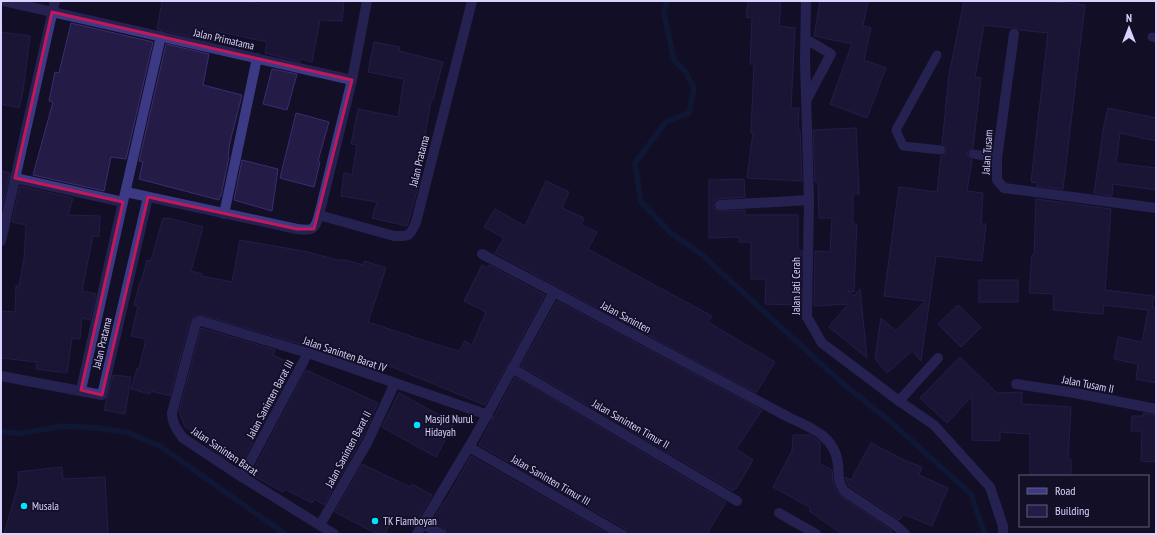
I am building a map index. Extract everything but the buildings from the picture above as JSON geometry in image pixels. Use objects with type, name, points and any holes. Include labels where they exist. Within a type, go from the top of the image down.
[{"type":"street","name":"Jalan Primatama","points":[[4,1],[257,58],[224,214]]},
{"type":"street","points":[[1,241],[55,1]]},
{"type":"street","points":[[126,192],[305,230],[310,230],[316,227],[352,80],[368,1]]},
{"type":"street","name":"Jalan Pratama","points":[[319,214],[394,236],[405,236],[411,233],[416,222],[472,1]]},
{"type":"street","name":"Jalan Jati Cerah","points":[[806,1],[806,100],[809,200],[807,317],[822,343],[899,401],[934,425],[990,487],[1003,530]]},
{"type":"street","name":"Jalan Tusam","points":[[1014,34],[997,158],[997,180],[1004,188],[1156,208]]},
{"type":"street","points":[[81,390],[161,36]]},
{"type":"street","points":[[806,39],[831,54],[806,100]]},
{"type":"street","points":[[257,58],[352,80]]},
{"type":"street","points":[[15,178],[124,202]]},
{"type":"street","name":"Jalan Pratama","points":[[1,376],[102,395],[148,197]]},
{"type":"street","points":[[720,205],[809,200]]},
{"type":"street","name":"Jalan Saninten","points":[[482,254],[788,417],[816,429],[833,445],[838,462],[839,483],[844,491],[895,525],[905,534]]},
{"type":"street","points":[[417,534],[488,415],[554,292]]},
{"type":"street","name":"Jalan Saninten Barat IV","points":[[195,325],[196,323],[200,322],[308,353],[488,415]]},
{"type":"street","name":"Jalan Saninten Barat","points":[[195,325],[172,413],[172,420],[177,430],[183,438],[242,477],[334,534]]},
{"type":"street","name":"Jalan Saninten Barat III","points":[[242,477],[308,353]]},
{"type":"street","points":[[899,401],[938,358]]},
{"type":"street","name":"Jalan Saninten Timur II","points":[[512,368],[737,501]]},
{"type":"street","name":"Jalan Saninten Barat II","points":[[320,526],[368,441],[395,383]]},
{"type":"street","name":"Jalan Tusam II","points":[[1016,384],[1075,393],[1156,409]]},
{"type":"street","name":"Jalan Saninten Timur III","points":[[469,447],[621,534]]},
{"type":"street","points":[[779,513],[816,534]]},
{"type":"street","points":[[422,524],[441,534]]},
{"type":"lane","points":[[937,55],[896,130],[902,146],[941,150]]},
{"type":"lane","points":[[973,154],[997,158]]},
{"type":"highlighted area","points":[[52,12],[352,80],[314,229],[297,229],[148,197],[102,395],[81,390],[123,202],[15,178]]},
{"type":"waterway","points":[[667,1],[664,15],[674,60],[685,71],[694,88],[689,113],[666,122],[635,163],[641,202],[671,233],[701,254],[841,382],[891,422],[971,494],[984,532],[983,534]]},
{"type":"waterway","points":[[1,431],[20,434],[62,426],[98,428],[129,433],[160,446],[285,534]]},
{"type":"place","name":"Masjid Nurul Hidayah","points":[[417,425]]},
{"type":"place","name":"Musala","points":[[24,506]]},
{"type":"place","name":"TK Flamboyan","points":[[375,521]]}]
